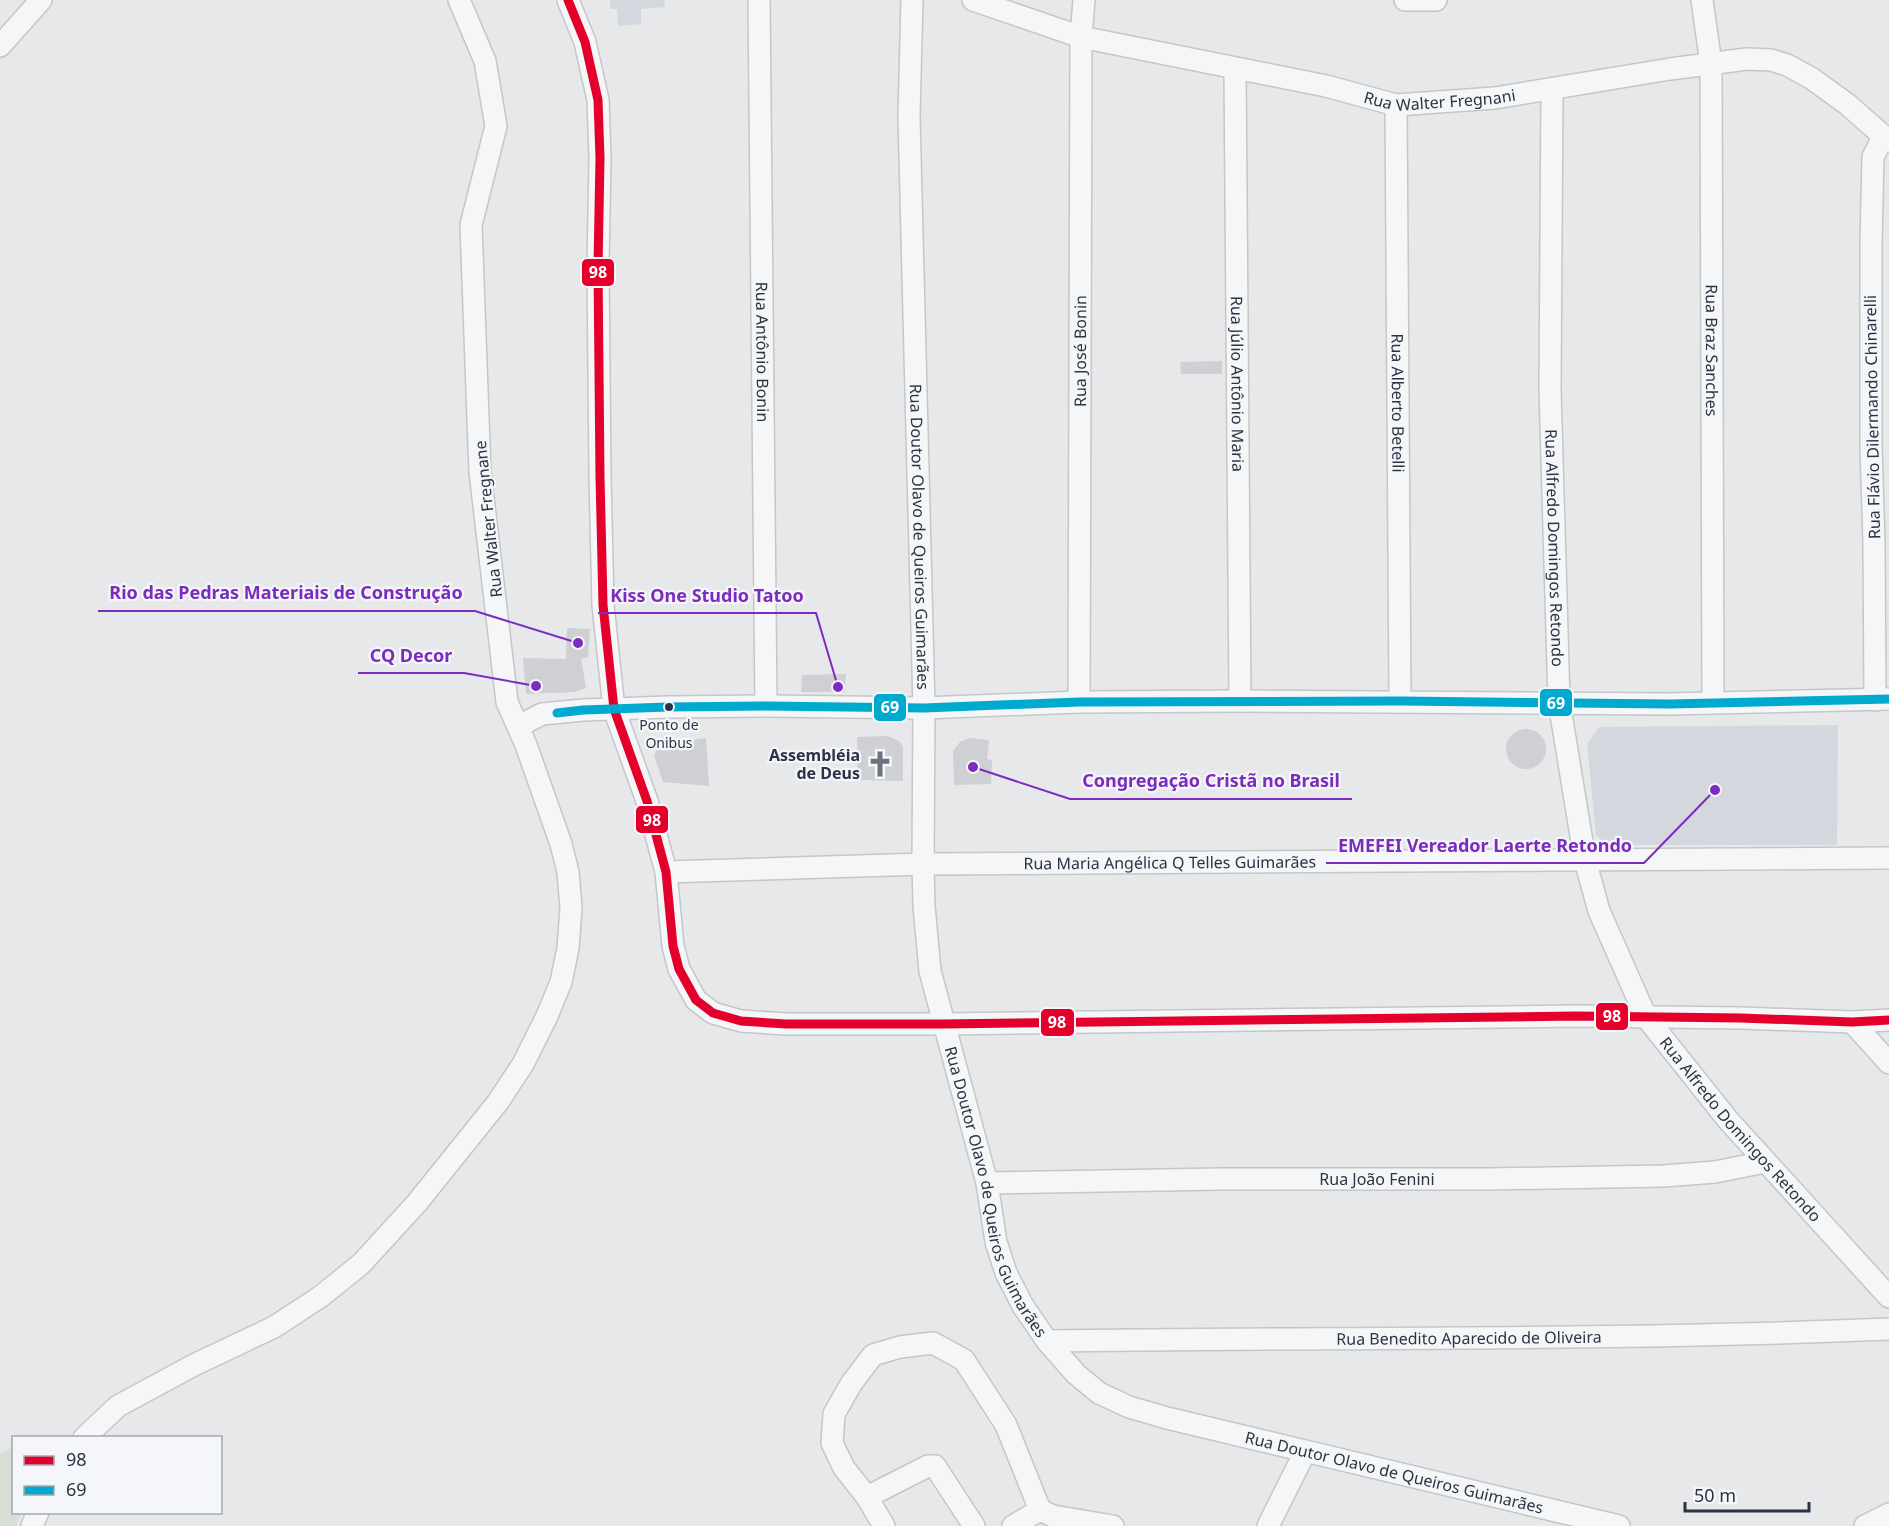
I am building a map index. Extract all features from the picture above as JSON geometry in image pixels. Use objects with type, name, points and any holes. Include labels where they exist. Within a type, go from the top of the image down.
[{"type":"street","points":[[0,46],[41,0]]},
{"type":"street","name":"Rua Walter Fregnane","points":[[85,1436],[118,1406],[194,1365],[274,1327],[320,1297],[361,1264],[416,1204],[498,1102],[523,1064],[561,982],[568,948],[571,908],[568,872],[561,844],[519,726],[507,702],[480,472],[471,225],[496,126],[485,61],[459,0]]},
{"type":"street","points":[[568,0],[585,42],[598,100],[603,605],[614,709],[647,801],[666,872],[673,946],[679,969],[696,1000],[713,1013],[741,1021],[786,1024],[1576,1016],[1852,1022],[1889,1020]]},
{"type":"street","name":"Rua Antônio Bonin","points":[[759,0],[765,706]]},
{"type":"street","name":"Rua Doutor Olavo de Queiros Guimarães","points":[[912,0],[909,128],[924,708],[924,906],[930,971],[987,1183],[996,1242],[1006,1273],[1023,1305],[1047,1341],[1076,1374],[1099,1393],[1129,1407],[1305,1452],[1619,1526]]},
{"type":"street","name":"Rua Walter Fregnani","points":[[974,0],[1081,38],[1326,86],[1396,105],[1495,98],[1747,59],[1771,60],[1787,65],[1811,78],[1847,104],[1886,139]]},
{"type":"street","name":"Rua José Bonin","points":[[1079,702],[1081,38],[1084,0]]},
{"type":"street","points":[[1404,0],[1436,0]]},
{"type":"street","name":"Rua Braz Sanches","points":[[1702,0],[1711,64],[1713,702]]},
{"type":"street","name":"Rua Júlio Antônio Maria","points":[[1236,68],[1240,701]]},
{"type":"street","name":"Rua Alfredo Domingos Retondo","points":[[1552,90],[1550,389],[1559,702],[1585,860],[1599,911],[1646,1017],[1709,1097],[1765,1162],[1889,1297]]},
{"type":"street","name":"Rua Alberto Betelli","points":[[1396,105],[1401,701]]},
{"type":"street","name":"Rua Flávio Dilermando Chinarelli","points":[[1882,699],[1882,542],[1871,447],[1872,157],[1886,139]]},
{"type":"street","points":[[519,726],[542,714],[614,709],[765,706],[924,708],[1079,702],[1240,701],[1670,704],[1882,699]]},
{"type":"street","name":"Rua Maria Angélica Q Telles Guimarães","points":[[666,872],[923,864],[1889,858]]},
{"type":"street","points":[[1852,1022],[1889,1063]]},
{"type":"street","name":"Rua João Fenini","points":[[987,1183],[1663,1176],[1715,1172],[1765,1162]]},
{"type":"street","name":"Rua Benedito Aparecido de Oliveira","points":[[1047,1341],[1493,1339],[1752,1335],[1889,1329]]},
{"type":"street","points":[[884,1526],[867,1497],[844,1468],[832,1443],[834,1414],[850,1384],[873,1355],[900,1347],[933,1343],[964,1360],[1006,1425],[1040,1510],[1053,1516],[1113,1526]]},
{"type":"street","points":[[1268,1526],[1305,1452]]},
{"type":"street","points":[[867,1497],[928,1466],[935,1466],[974,1526]]},
{"type":"street","points":[[1013,1526],[1040,1510]]},
{"type":"street","points":[[1865,1526],[1889,1514]]},
{"type":"shaded area","points":[[610,0],[664,0],[665,7],[641,9],[641,24],[618,26],[617,9],[610,9]]},
{"type":"shaded area","points":[[1838,725],[1837,845],[1606,845],[1596,835],[1587,744],[1599,727]]},
{"type":"shaded area","points":[[12,1448],[12,1514],[22,1514],[16,1526],[0,1526],[0,1454]]},
{"type":"building","points":[[1222,361],[1222,374],[1181,374],[1180,362]]},
{"type":"building","points":[[567,628],[590,629],[588,658],[581,658],[586,688],[574,692],[526,694],[523,658],[566,659]]},
{"type":"building","points":[[846,674],[845,692],[801,692],[802,675]]},
{"type":"building","points":[[1526,729],[1534,730],[1540,735],[1545,741],[1545,757],[1540,763],[1534,768],[1526,769],[1518,768],[1512,763],[1507,757],[1506,749],[1507,741],[1512,735],[1518,730]]},
{"type":"building","name":"Assembléia de Deus","points":[[888,736],[899,741],[903,747],[903,781],[858,780],[857,737]]},
{"type":"building","points":[[706,738],[709,786],[663,782],[654,756],[657,748],[663,744]]},
{"type":"building","points":[[970,738],[989,740],[987,759],[992,760],[991,784],[954,785],[953,751],[960,742]]},
{"type":"transit line","name":"98","points":[[568,0],[585,42],[598,100],[603,605],[614,709],[647,801],[666,872],[673,946],[679,969],[696,1000],[713,1013],[741,1021],[786,1024],[1576,1016],[1852,1022],[1889,1020]]},
{"type":"transit line","name":"69","points":[[557,713],[668,707],[924,708],[1079,702],[1400,701],[1670,704],[1889,699]]},
{"type":"place","name":"Rio das Pedras Materiais de Construção","points":[[578,643]]},
{"type":"place","name":"CQ Decor","points":[[536,686]]},
{"type":"place","name":"Kiss One Studio Tatoo","points":[[838,687]]},
{"type":"place","name":"Ponto de Onibus","points":[[669,707]]},
{"type":"place","name":"Assembléia de Deus","points":[[880,764]]},
{"type":"place","name":"Congregação Cristã no Brasil","points":[[973,767]]},
{"type":"place","name":"EMEFEI Vereador Laerte Retondo","points":[[1715,790]]}]
